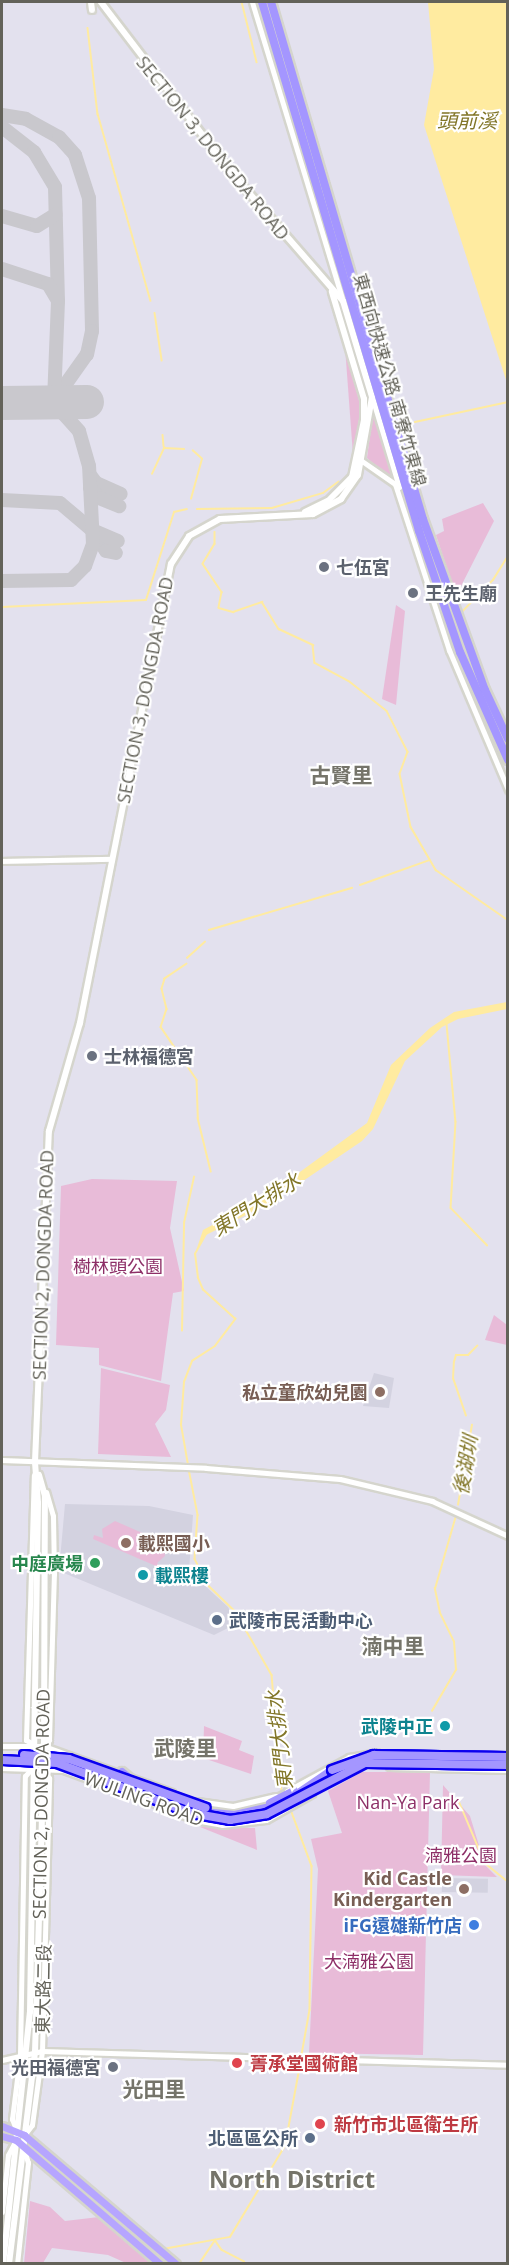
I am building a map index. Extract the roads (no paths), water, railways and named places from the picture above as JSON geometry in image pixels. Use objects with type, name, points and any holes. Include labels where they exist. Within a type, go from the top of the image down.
[{"type":"highway","name":"東西向快速公路 南寮竹東線","points":[[262,2],[416,511],[476,693],[507,760]]},
{"type":"highway","name":"東西向快速公路 南寮竹東線","points":[[271,2],[416,511],[484,690],[507,739]]},
{"type":"highway","points":[[450,1754],[475,1761]]},
{"type":"highway","points":[[2,1755],[69,1759],[198,1806],[230,1810],[272,1803],[333,1773],[376,1762],[507,1759]]},
{"type":"highway","points":[[450,1769],[475,1761],[507,1759]]},
{"type":"highway","points":[[2,1760],[57,1763],[191,1813],[230,1820],[267,1814],[333,1773]]},
{"type":"highway","points":[[122,1772],[142,1789],[210,1813],[270,1809],[333,1773]]},
{"type":"highway","points":[[120,1791],[142,1789]]},
{"type":"main road","points":[[91,2],[92,10]]},
{"type":"main road","name":"SECTION 3, DONGDA ROAD","points":[[101,2],[195,128],[330,289],[343,301],[372,397],[360,459],[341,499],[314,514],[220,519],[189,536],[179,548],[166,582],[111,859]]},
{"type":"main road","name":"SECTION 3, DONGDA ROAD","points":[[330,289],[364,399],[360,459]]},
{"type":"main road","name":"SECTION 2, DONGDA ROAD","points":[[9,2264],[22,2146],[20,2133],[34,1745],[35,1462],[49,1131],[80,1023],[111,859]]},
{"type":"main road","name":"SECTION 2, DONGDA ROAD","points":[[3,2264],[16,2140],[20,2133],[38,2051],[44,1746],[45,1496],[35,1462]]},
{"type":"main road","points":[[2,2126],[20,2133],[176,2264]]},
{"type":"main road","points":[[2,2136],[16,2140],[158,2262]]},
{"type":"street","points":[[252,2],[343,301]]},
{"type":"street","points":[[330,289],[334,274]]},
{"type":"street","points":[[372,397],[449,650],[507,790]]},
{"type":"street","points":[[360,459],[395,484],[403,503]]},
{"type":"street","points":[[2,861],[111,859]]},
{"type":"street","points":[[2,1460],[304,1474],[379,1486],[432,1501],[507,1536]]},
{"type":"street","name":"WULING ROAD","points":[[2,1746],[44,1746],[213,1805],[247,1804],[277,1796],[361,1754],[450,1754]]},
{"type":"street","points":[[450,1754],[507,1759]]},
{"type":"street","name":"WULING ROAD","points":[[2,1768],[33,1767],[63,1770],[202,1822],[234,1825],[266,1820],[346,1774],[369,1766],[450,1769]]},
{"type":"street","points":[[450,1769],[507,1770]]},
{"type":"street","points":[[266,1820],[281,1804],[324,1778]]},
{"type":"street","points":[[2,2060],[38,2051],[507,2065]]},
{"type":"street","name":"SECTION 2, DONGDA ROAD","points":[[2,2212],[8,2155],[16,2140]]},
{"type":"street","name":"SECTION 2, DONGDA ROAD","points":[[17,2264],[28,2163],[22,2146]]},
{"type":"water","name":"頭前溪","points":[[428,2],[507,2],[507,383],[424,125],[434,69]]},
{"type":"water","points":[[507,1002],[507,1009],[458,1019],[442,1027],[405,1061],[373,1129],[362,1141],[272,1202],[206,1235],[195,1254],[203,1230],[267,1196],[367,1123],[391,1065],[430,1028],[454,1012]]},
{"type":"waterway","points":[[242,2],[257,62]]},
{"type":"waterway","points":[[88,28],[98,114],[151,301]]},
{"type":"waterway","points":[[155,313],[162,360]]},
{"type":"waterway","points":[[415,422],[508,402]]},
{"type":"waterway","points":[[163,435],[164,446]]},
{"type":"waterway","points":[[152,474],[164,448],[184,449]]},
{"type":"waterway","points":[[191,499],[202,459],[193,451]]},
{"type":"waterway","points":[[197,509],[272,508],[323,493],[338,482]]},
{"type":"waterway","points":[[2,607],[146,600],[174,512],[187,509]]},
{"type":"waterway","points":[[215,532],[215,544],[203,564],[222,592],[219,608],[233,612],[262,602],[279,629],[313,645],[315,663],[349,681],[387,711],[408,752],[400,774],[411,827],[436,870],[508,920]]},
{"type":"waterway","name":"東門大排水","points":[[461,613],[493,580],[508,556]]},
{"type":"waterway","points":[[360,885],[430,860]]},
{"type":"waterway","points":[[209,930],[352,888]]},
{"type":"waterway","points":[[187,958],[205,942]]},
{"type":"waterway","points":[[187,964],[165,979],[162,989],[167,1009],[161,1027],[197,1080],[198,1118],[211,1171]]},
{"type":"waterway","points":[[447,1024],[456,1122],[451,1208],[487,1245]]},
{"type":"waterway","points":[[182,1331],[184,1223],[194,1177]]},
{"type":"waterway","name":"東門大排水","points":[[188,1465],[181,1425],[184,1382],[192,1361],[215,1346],[235,1319],[203,1290],[198,1278],[195,1254],[206,1234]]},
{"type":"waterway","name":"後湖圳","points":[[466,1416],[453,1379],[454,1362],[456,1355],[468,1355],[477,1346]]},
{"type":"waterway","name":"後湖圳","points":[[458,1505],[472,1425]]},
{"type":"waterway","name":"東門大排水","points":[[189,1469],[198,1515],[195,1559],[208,1585],[235,1611],[272,1675],[282,1792]]},
{"type":"waterway","name":"後湖圳","points":[[432,1711],[456,1670],[454,1642],[440,1613],[435,1589],[456,1516]]},
{"type":"waterway","name":"後湖圳","points":[[459,1801],[485,1863],[506,1880]]},
{"type":"waterway","name":"東門大排水","points":[[290,1807],[312,1866],[310,2010],[302,2055]]},
{"type":"waterway","name":"東門大排水","points":[[163,2249],[230,2237],[285,2146],[301,2060]]},
{"type":"waterway","points":[[199,2264],[215,2240],[222,2250],[244,2261]]},
{"type":"place","name":"七伍宮","points":[[324,567]]},
{"type":"place","name":"王先生廟","points":[[413,593]]},
{"type":"place","name":"士林福德宮","points":[[92,1056]]},
{"type":"place","name":"私立童欣幼兒園","points":[[380,1392]]},
{"type":"place","name":"載熙國小","points":[[126,1543]]},
{"type":"place","name":"中庭廣場","points":[[95,1563]]},
{"type":"place","name":"載熙樓","points":[[143,1575]]},
{"type":"place","name":"武陵市民活動中心","points":[[217,1620]]},
{"type":"place","name":"武陵中正","points":[[445,1726]]},
{"type":"place","name":"Kid Castle Kindergarten","points":[[464,1889]]},
{"type":"place","name":"iFG遠雄新竹店","points":[[474,1925]]},
{"type":"place","name":"菁承堂國術館","points":[[237,2063]]},
{"type":"place","name":"光田福德宮","points":[[113,2067]]},
{"type":"place","name":"新竹市北區衛生所","points":[[320,2124]]},
{"type":"place","name":"北區區公所","points":[[310,2138]]},
{"type":"district","name":"古賢里","points":[[341,775]]},
{"type":"district","name":"湳中里","points":[[393,1646]]},
{"type":"district","name":"武陵里","points":[[185,1748]]},
{"type":"district","name":"光田里","points":[[154,2089]]},
{"type":"district","name":"North District","points":[[292,2179]]},
{"type":"park label","name":"樹林頭公園","points":[[118,1266]]},
{"type":"park label","name":"Nan-Ya Park","points":[[408,1802]]},
{"type":"park label","name":"湳雅公園","points":[[461,1855]]},
{"type":"park label","name":"大湳雅公園","points":[[369,1961]]}]
